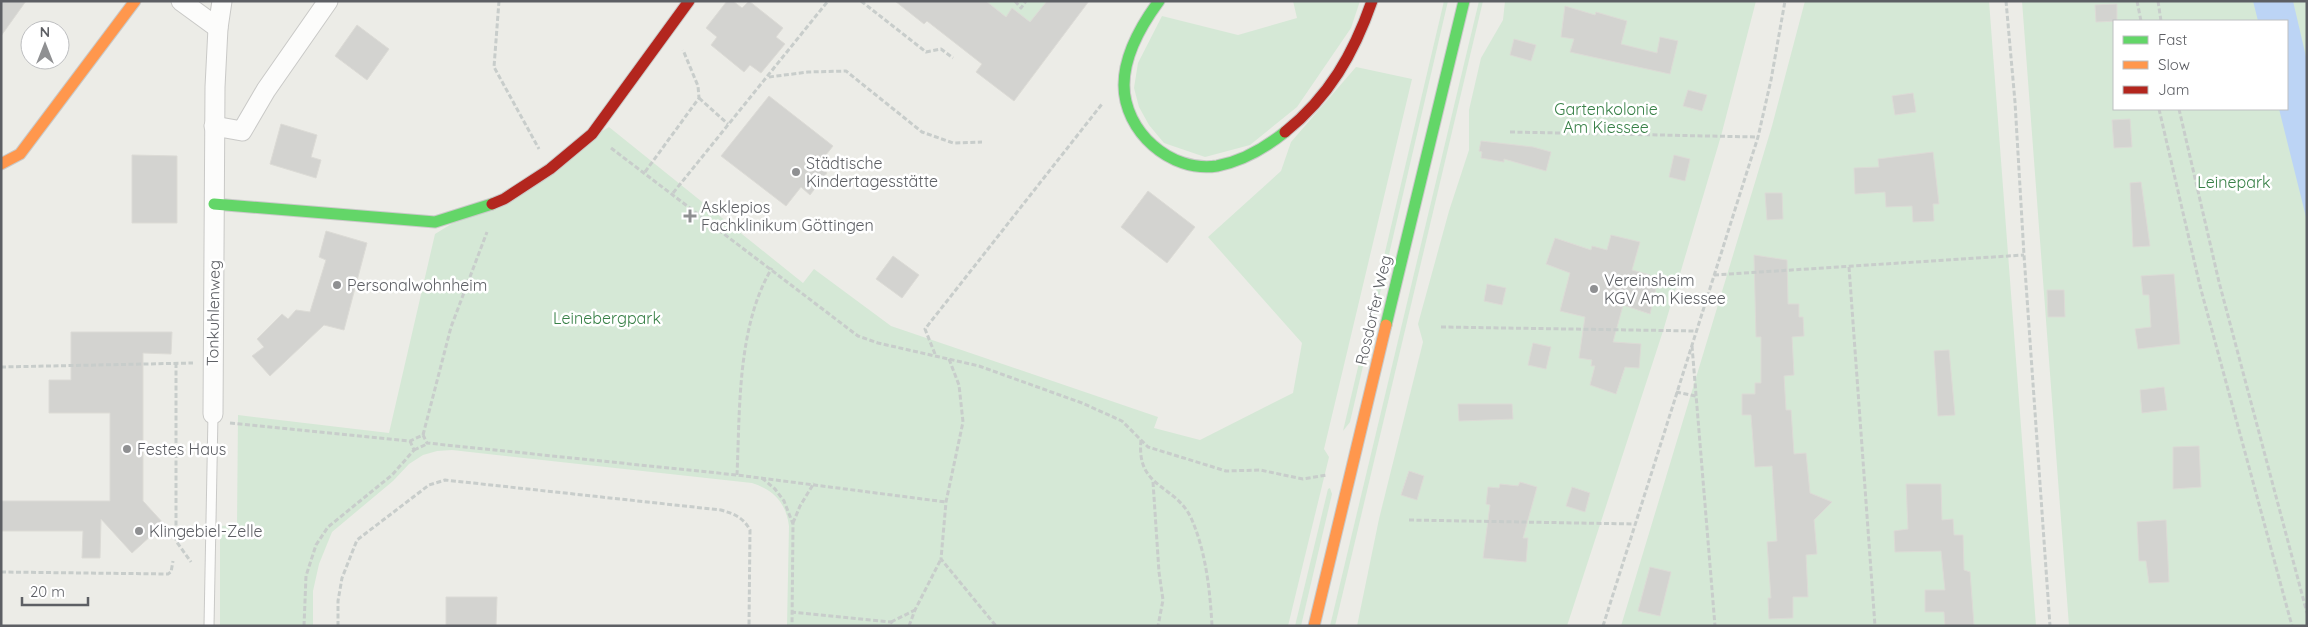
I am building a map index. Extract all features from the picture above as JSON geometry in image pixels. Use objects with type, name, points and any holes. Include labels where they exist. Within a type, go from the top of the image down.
[{"type":"street","points":[[1,164],[20,154],[136,1]]},
{"type":"street","points":[[181,1],[218,28]]},
{"type":"street","name":"Tonkuhlenweg","points":[[213,418],[214,126],[218,28],[222,1]]},
{"type":"street","points":[[214,126],[242,131],[266,90],[328,1]]},
{"type":"street","points":[[214,204],[435,222],[488,206],[504,199],[550,170],[592,134],[689,1]]},
{"type":"street","points":[[1159,1],[1142,27],[1129,61],[1124,85],[1132,119],[1146,139],[1159,151],[1197,166],[1215,166],[1231,163],[1252,155],[1275,140],[1319,101],[1342,69],[1363,29],[1372,1]]},
{"type":"street","name":"Rosdorfer Weg","points":[[1314,626],[1464,1]]},
{"type":"lane","name":"Tonkuhlenweg","points":[[209,626],[213,418]]},
{"type":"path","points":[[499,1],[494,67],[550,170]]},
{"type":"path","points":[[673,193],[828,1]]},
{"type":"path","points":[[861,1],[926,52],[941,49],[953,58]]},
{"type":"path","points":[[1015,1],[1021,8],[1026,1]]},
{"type":"path","points":[[1602,626],[1758,137],[1771,80],[1785,1]]},
{"type":"path","points":[[2006,1],[2015,102],[2050,626]]},
{"type":"path","points":[[2137,1],[2141,20]]},
{"type":"path","points":[[2158,1],[2161,20]]},
{"type":"path","points":[[644,172],[698,98],[698,86],[672,24]]},
{"type":"path","points":[[768,77],[808,72],[846,71],[922,132],[953,143],[982,142]]},
{"type":"path","points":[[698,98],[728,124]]},
{"type":"path","points":[[935,355],[924,329],[1105,99]]},
{"type":"path","points":[[2159,110],[2200,286],[2292,626]]},
{"type":"path","points":[[2179,110],[2218,282],[2307,613]]},
{"type":"path","points":[[1510,132],[1758,137]]},
{"type":"path","points":[[592,134],[772,268],[858,336],[878,343],[979,366],[1105,412],[1122,421],[1148,447],[1226,471],[1260,470],[1303,479],[1329,474],[1349,479]]},
{"type":"path","points":[[427,443],[423,435],[451,327],[489,226],[488,206]]},
{"type":"path","points":[[1714,275],[2024,254]]},
{"type":"path","points":[[1849,267],[1875,626]]},
{"type":"path","points":[[737,474],[742,377],[749,329],[762,285],[772,268]]},
{"type":"path","points":[[1441,327],[1696,331]]},
{"type":"path","points":[[1692,343],[1715,626]]},
{"type":"path","points":[[909,626],[915,610],[942,558],[946,502],[962,422],[959,385],[949,359]]},
{"type":"path","points":[[176,363],[176,541],[191,562]]},
{"type":"path","points":[[1,367],[213,363]]},
{"type":"path","points":[[1676,392],[1696,396]]},
{"type":"path","points":[[213,418],[410,441],[423,435]]},
{"type":"path","points":[[1141,440],[1140,454],[1144,469],[1153,481],[1179,500],[1192,518],[1204,557],[1212,626]]},
{"type":"path","points":[[410,441],[414,450]]},
{"type":"path","points":[[304,626],[306,576],[316,545],[328,527],[392,474],[414,450],[427,443],[737,474],[946,502]]},
{"type":"path","points":[[762,478],[775,489],[784,501],[793,524]]},
{"type":"path","points":[[338,626],[338,602],[342,578],[348,558],[357,540],[429,485],[445,480],[721,510],[737,514],[746,523],[751,541],[749,626]]},
{"type":"path","points":[[1153,481],[1159,572],[1163,600],[1158,626]]},
{"type":"path","points":[[792,626],[793,524],[800,506],[814,483]]},
{"type":"path","points":[[1409,520],[1634,524]]},
{"type":"path","points":[[942,558],[995,626]]},
{"type":"path","points":[[1,572],[168,574],[171,572],[173,562]]},
{"type":"path","points":[[791,612],[891,622],[915,610]]},
{"type":"path","points":[[891,622],[894,626]]},
{"type":"green space","points":[[986,1],[1047,1],[1030,22],[1013,9],[1006,17]]},
{"type":"green space","points":[[1293,1],[1360,1],[1351,28],[1297,107],[1250,145],[1205,157],[1164,143],[1149,125],[1139,107],[1134,88],[1138,63],[1162,16],[1238,35],[1297,18]]},
{"type":"green space","points":[[1444,1],[1448,1],[1350,422],[1343,431]]},
{"type":"green space","points":[[1479,1],[1483,1],[1335,626],[1330,626]]},
{"type":"green space","name":"Gartenkolonie Am Kiessee","points":[[1505,1],[1756,1],[1721,136],[1663,331],[1567,626],[1357,626],[1379,519],[1423,342],[1418,324],[1449,211],[1469,150],[1469,110],[1481,58],[1503,20]]},
{"type":"green space","points":[[1805,1],[1989,1],[2036,626],[1621,626],[1772,126]]},
{"type":"green space","name":"Leinepark","points":[[2022,1],[2307,1],[2307,626],[2069,626]]},
{"type":"green space","name":"Leinebergpark","points":[[1356,67],[1412,79],[1324,449],[1329,457],[1288,626],[787,626],[789,526],[782,504],[767,489],[752,483],[452,450],[437,451],[423,455],[409,464],[393,481],[332,532],[319,564],[313,591],[313,626],[220,626],[220,526],[237,525],[238,415],[389,433],[435,234],[609,127],[803,283],[814,269],[891,326],[1158,417],[1154,428],[1200,440],[1293,393],[1302,343],[1208,237],[1281,171],[1291,142]]},
{"type":"green space","points":[[1330,488],[1332,494],[1301,626],[1295,626],[1328,489]]},
{"type":"water","points":[[2253,1],[2293,1],[2307,61],[2307,221],[2279,110],[2288,110],[2288,20],[2258,20]]},
{"type":"building","points":[[1,1],[26,1],[1,36]]},
{"type":"building","points":[[727,1],[733,1],[742,8],[749,1],[783,28],[776,37],[785,44],[761,73],[750,65],[744,72],[711,45],[717,37],[706,28]]},
{"type":"building","points":[[895,1],[986,1],[1006,17],[1012,8],[1030,22],[1047,1],[1089,1],[1014,101],[976,72],[982,64],[927,21],[924,24]]},
{"type":"building","points":[[2117,4],[2117,20],[2096,22],[2095,5]]},
{"type":"building","points":[[1565,6],[1595,15],[1596,12],[1627,21],[1621,44],[1657,53],[1660,37],[1678,41],[1670,74],[1570,52],[1574,39],[1561,37]]},
{"type":"building","points":[[357,25],[389,49],[367,80],[335,56]]},
{"type":"building","points":[[1514,39],[1536,45],[1531,61],[1510,55]]},
{"type":"building","points":[[1688,90],[1707,95],[1702,111],[1683,106]]},
{"type":"building","points":[[1913,93],[1916,112],[1895,115],[1892,96]]},
{"type":"building","points":[[769,96],[833,146],[818,165],[827,173],[810,195],[801,187],[786,206],[721,156]]},
{"type":"building","points":[[2130,119],[2132,147],[2114,148],[2112,120]]},
{"type":"building","points":[[281,124],[317,135],[311,157],[321,160],[316,178],[270,164]]},
{"type":"building","points":[[1481,141],[1533,147],[1551,152],[1546,171],[1504,159],[1504,162],[1481,158],[1482,152],[1479,151]]},
{"type":"building","points":[[1933,152],[1939,204],[1933,204],[1934,221],[1913,222],[1912,206],[1886,207],[1885,192],[1855,194],[1854,168],[1879,167],[1878,159]]},
{"type":"building","points":[[132,155],[177,156],[177,223],[132,223]]},
{"type":"building","points":[[1674,155],[1690,159],[1685,181],[1669,177]]},
{"type":"building","points":[[2141,182],[2150,246],[2133,247],[2130,183]]},
{"type":"building","points":[[1148,191],[1195,227],[1167,263],[1121,227]]},
{"type":"building","points":[[1765,193],[1782,193],[1783,219],[1767,220]]},
{"type":"building","name":"Personalwohnheim","points":[[326,231],[367,243],[344,330],[324,325],[270,376],[252,356],[264,347],[257,339],[282,314],[288,319],[296,310],[310,312],[326,260],[319,257]]},
{"type":"building","points":[[1611,235],[1640,242],[1632,270],[1650,275],[1647,285],[1656,288],[1650,314],[1623,305],[1613,342],[1641,344],[1639,368],[1625,367],[1616,394],[1590,385],[1595,366],[1591,366],[1592,360],[1579,358],[1585,317],[1560,311],[1570,273],[1546,264],[1555,238],[1591,250],[1592,246],[1607,250]]},
{"type":"building","points":[[1754,255],[1787,260],[1788,304],[1799,304],[1799,317],[1803,317],[1804,336],[1792,337],[1794,375],[1784,376],[1786,410],[1791,410],[1794,454],[1806,453],[1810,493],[1832,502],[1814,520],[1817,554],[1806,555],[1808,597],[1793,597],[1793,618],[1769,619],[1768,598],[1771,598],[1767,542],[1777,541],[1772,466],[1755,467],[1751,415],[1742,415],[1742,394],[1755,394],[1755,383],[1761,383],[1761,337],[1756,337]]},
{"type":"building","points":[[893,256],[919,275],[902,298],[876,279]]},
{"type":"building","points":[[2174,274],[2180,344],[2138,349],[2135,329],[2151,327],[2149,295],[2143,295],[2141,276]]},
{"type":"building","points":[[1487,284],[1506,288],[1502,305],[1484,301]]},
{"type":"building","points":[[2047,290],[2064,290],[2065,317],[2048,317]]},
{"type":"building","name":"Festes Haus","points":[[71,332],[172,332],[171,354],[143,353],[143,501],[164,524],[132,553],[101,519],[100,558],[82,558],[83,531],[1,531],[1,501],[110,501],[110,413],[49,413],[49,380],[71,380]]},
{"type":"building","points":[[1533,343],[1551,347],[1546,369],[1528,365]]},
{"type":"building","points":[[1949,350],[1955,415],[1938,416],[1934,351]]},
{"type":"building","points":[[2164,387],[2167,410],[2142,413],[2140,390]]},
{"type":"building","points":[[1458,404],[1512,404],[1513,419],[1459,421]]},
{"type":"building","points":[[2199,446],[2201,487],[2173,489],[2173,447]]},
{"type":"building","points":[[1409,471],[1424,476],[1417,500],[1401,495]]},
{"type":"building","points":[[1520,482],[1537,487],[1523,538],[1528,538],[1526,562],[1483,558],[1490,505],[1486,504],[1488,487],[1499,488],[1500,484],[1518,486]]},
{"type":"building","points":[[1906,484],[1941,484],[1942,520],[1953,519],[1954,535],[1963,535],[1964,570],[1970,572],[1974,626],[1945,626],[1944,612],[1925,612],[1925,590],[1945,590],[1941,551],[1895,552],[1894,531],[1908,529]]},
{"type":"building","points":[[1572,487],[1590,493],[1585,512],[1566,506]]},
{"type":"building","points":[[2166,520],[2169,582],[2149,583],[2146,561],[2139,561],[2137,522]]},
{"type":"building","points":[[1650,567],[1671,572],[1660,616],[1638,611]]},
{"type":"building","points":[[446,597],[497,597],[496,626],[446,626]]},
{"type":"traffic: fast","points":[[1159,1],[1135,40],[1125,74],[1126,102],[1132,118],[1141,133],[1167,156],[1183,163],[1217,166],[1236,161],[1253,153],[1285,132]]},
{"type":"traffic: fast","points":[[1386,325],[1464,1]]},
{"type":"traffic: fast","points":[[214,204],[435,222],[492,204]]},
{"type":"traffic: slow","points":[[1,164],[20,154],[135,1]]},
{"type":"traffic: slow","points":[[1314,626],[1386,325]]},
{"type":"traffic: jam","points":[[492,204],[504,199],[550,169],[592,134],[689,1]]},
{"type":"traffic: jam","points":[[1285,132],[1315,104],[1338,73],[1357,38],[1372,1]]},
{"type":"place","name":"Städtische Kindertagesstätte","points":[[796,172]]},
{"type":"place","name":"Asklepios Fachklinikum Göttingen","points":[[690,216]]},
{"type":"place","name":"Personalwohnheim","points":[[337,285]]},
{"type":"place","name":"Vereinsheim KGV Am Kiessee","points":[[1594,289]]},
{"type":"place","name":"Festes Haus","points":[[127,449]]},
{"type":"place","name":"Klingebiel-Zelle","points":[[139,531]]}]
